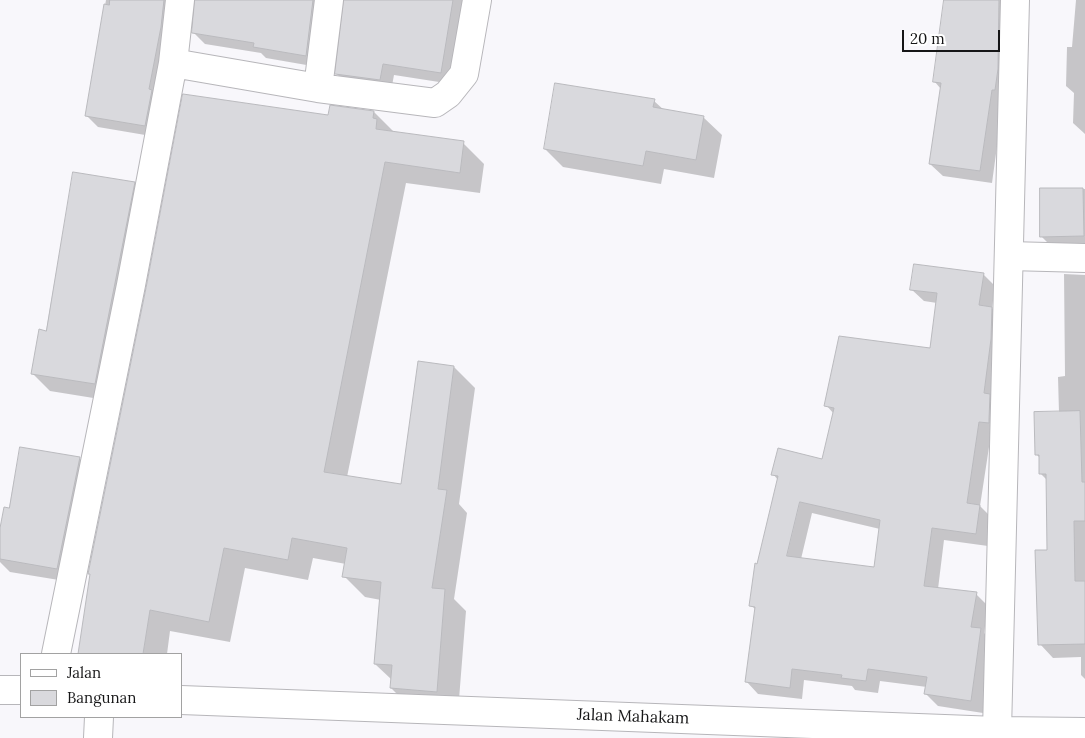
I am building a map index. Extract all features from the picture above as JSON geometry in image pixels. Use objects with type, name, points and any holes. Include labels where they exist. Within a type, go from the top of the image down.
[{"type":"street","points":[[56,653],[129,295],[173,63],[180,0]]},
{"type":"street","points":[[318,88],[329,0]]},
{"type":"street","points":[[173,63],[318,88],[435,103],[448,94],[464,74],[477,0]]},
{"type":"street","points":[[997,730],[1015,0]]},
{"type":"street","points":[[1008,256],[1085,258]]},
{"type":"street","points":[[0,690],[20,690]]},
{"type":"street","name":"Jalan Mahakam","points":[[182,700],[1085,732]]},
{"type":"street","points":[[98,738],[100,718]]},
{"type":"building","points":[[110,0],[164,0],[161,27],[149,89],[152,90],[145,126],[85,116],[104,4],[109,5]]},
{"type":"building","points":[[195,0],[313,0],[306,56],[253,47],[254,43],[192,33]]},
{"type":"building","points":[[344,0],[453,0],[441,73],[383,64],[380,80],[335,74]]},
{"type":"building","points":[[944,0],[999,0],[998,69],[995,90],[992,90],[980,171],[929,164],[941,83],[933,82]]},
{"type":"building","points":[[555,83],[655,99],[653,107],[704,116],[696,160],[646,151],[643,166],[544,149]]},
{"type":"building","points":[[183,94],[328,115],[330,105],[374,111],[373,118],[377,119],[376,129],[464,141],[460,173],[385,162],[324,472],[401,484],[418,361],[454,366],[438,489],[447,490],[432,588],[445,589],[437,692],[390,688],[392,665],[374,664],[381,582],[342,577],[347,548],[292,538],[288,560],[224,548],[209,622],[150,610],[143,653],[78,653],[90,574],[88,574]]},
{"type":"building","points":[[73,172],[135,182],[95,384],[31,374],[39,329],[46,331]]},
{"type":"building","points":[[1040,188],[1083,188],[1084,236],[1040,237]]},
{"type":"building","points":[[914,264],[984,273],[979,305],[992,307],[991,339],[984,393],[990,394],[989,423],[979,422],[967,503],[980,505],[976,534],[932,528],[924,586],[977,592],[971,627],[981,628],[971,701],[924,694],[927,677],[868,669],[866,681],[841,678],[842,675],[792,669],[790,688],[745,682],[755,607],[749,606],[755,563],[757,564],[778,476],[771,475],[778,448],[822,459],[834,408],[824,406],[839,336],[930,348],[937,293],[910,290]],"holes":[[[800,502],[880,520],[874,567],[787,556]]]},
{"type":"building","points":[[1080,411],[1082,482],[1085,482],[1085,521],[1074,521],[1075,581],[1085,581],[1085,644],[1038,645],[1035,550],[1047,550],[1046,474],[1039,474],[1039,455],[1035,455],[1034,412]]},
{"type":"building","points":[[20,447],[80,457],[57,569],[0,559],[0,528],[4,507],[9,508]]}]
